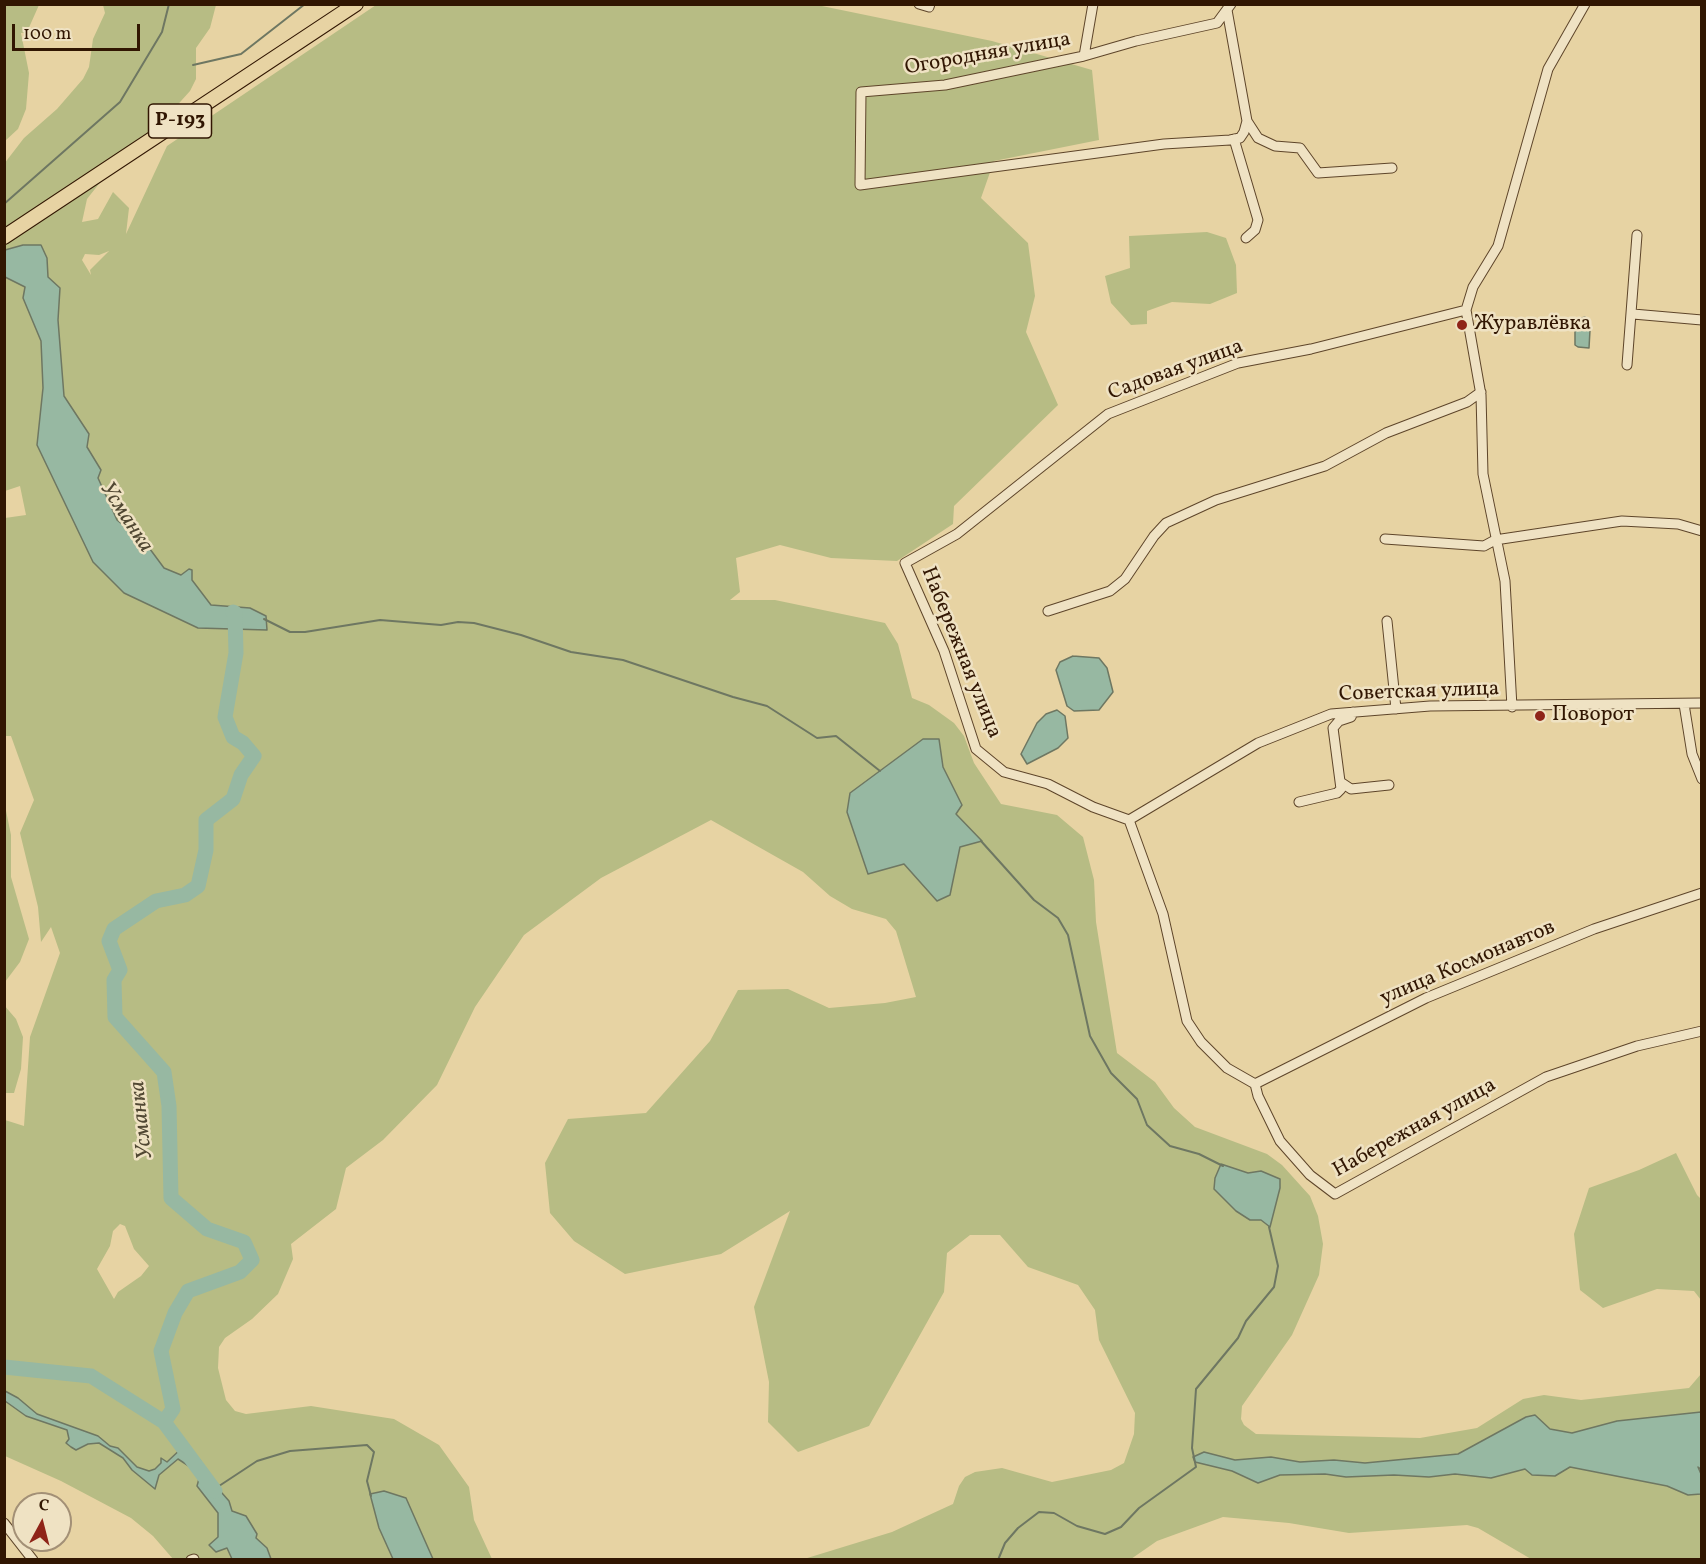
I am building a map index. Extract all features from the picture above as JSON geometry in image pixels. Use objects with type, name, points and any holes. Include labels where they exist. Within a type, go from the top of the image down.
[{"type":"highway","name":"Р-193","points":[[4,237],[356,4]]},
{"type":"street","points":[[919,4],[930,6]]},
{"type":"street","points":[[1084,56],[1093,4]]},
{"type":"street","points":[[1512,707],[1505,581],[1494,540],[1483,474],[1481,392],[1466,310],[1473,287],[1498,246],[1548,69],[1585,4]]},
{"type":"street","points":[[1229,7],[1247,121],[1258,138],[1275,146],[1300,148],[1318,173],[1392,168]]},
{"type":"street","name":"Огородняя улица","points":[[1229,7],[1217,23],[1136,40],[1084,56],[945,85],[861,92],[860,185],[1164,144],[1234,139]]},
{"type":"street","points":[[1246,238],[1255,230],[1258,220],[1234,139],[1244,132],[1247,121]]},
{"type":"street","points":[[1627,365],[1633,314],[1637,235]]},
{"type":"street","name":"Садовая улица","points":[[905,563],[957,534],[1108,414],[1238,363],[1311,349],[1466,310]]},
{"type":"street","points":[[1633,314],[1701,320]]},
{"type":"street","points":[[1048,611],[1110,591],[1125,579],[1154,536],[1166,523],[1216,500],[1326,466],[1386,433],[1467,402],[1481,392]]},
{"type":"street","points":[[1384,539],[1484,546],[1494,540],[1622,521],[1678,524],[1701,531]]},
{"type":"street","name":"Набережная улица","points":[[905,563],[944,651],[976,749],[1004,772],[1048,784],[1093,807],[1129,820]]},
{"type":"street","points":[[1387,621],[1396,709]]},
{"type":"street","points":[[1684,704],[1692,754],[1701,779]]},
{"type":"street","name":"Советская улица","points":[[1129,820],[1258,743],[1331,714],[1430,706],[1701,704]]},
{"type":"street","points":[[1299,802],[1337,792],[1342,783],[1333,728],[1339,721],[1351,717],[1353,712]]},
{"type":"street","points":[[1342,783],[1351,789],[1389,785]]},
{"type":"street","points":[[1129,820],[1163,914],[1187,1021],[1201,1042],[1227,1068],[1255,1084]]},
{"type":"street","name":"улица Космонавтов","points":[[1255,1084],[1426,998],[1594,929],[1701,893]]},
{"type":"street","name":"Набережная улица","points":[[1255,1084],[1258,1096],[1280,1141],[1310,1175],[1335,1194],[1546,1077],[1637,1046],[1701,1031]]},
{"type":"street","points":[[4,1523],[33,1560]]},
{"type":"green space","points":[[5,4],[39,5],[27,32],[21,33],[29,73],[26,109],[18,129],[5,141]]},
{"type":"green space","points":[[103,5],[216,5],[210,28],[196,48],[196,79],[190,91],[172,111],[121,156],[87,199],[82,222],[98,219],[113,192],[129,208],[126,234],[167,146],[376,5],[817,5],[992,41],[1092,70],[1099,140],[994,161],[981,198],[1028,243],[1035,296],[1026,332],[1058,405],[954,506],[953,524],[897,561],[831,558],[780,545],[736,558],[740,592],[730,600],[775,600],[885,623],[898,644],[912,698],[929,705],[954,723],[964,736],[974,763],[1001,804],[1057,815],[1083,837],[1094,880],[1096,922],[1117,1053],[1155,1082],[1174,1108],[1195,1127],[1267,1154],[1282,1165],[1310,1196],[1318,1216],[1323,1244],[1319,1275],[1292,1335],[1242,1406],[1241,1419],[1244,1425],[1256,1434],[1420,1438],[1477,1428],[1523,1399],[1544,1395],[1581,1400],[1689,1388],[1701,1374],[1701,1559],[1531,1559],[1478,1528],[1467,1525],[1349,1533],[1289,1523],[1223,1517],[1157,1541],[1131,1559],[804,1559],[892,1532],[953,1504],[959,1486],[965,1477],[975,1472],[1002,1468],[1052,1482],[1111,1470],[1124,1463],[1134,1434],[1135,1413],[1099,1340],[1095,1310],[1078,1285],[1028,1267],[1000,1235],[970,1235],[947,1253],[944,1292],[869,1426],[798,1452],[768,1422],[769,1382],[754,1307],[790,1211],[721,1254],[625,1274],[574,1241],[550,1213],[545,1163],[568,1119],[646,1113],[710,1041],[738,990],[788,989],[829,1008],[885,1003],[916,997],[896,931],[886,919],[852,909],[830,896],[803,872],[711,820],[601,878],[524,935],[475,1007],[437,1085],[383,1140],[346,1168],[336,1209],[291,1244],[293,1259],[278,1294],[252,1319],[225,1338],[219,1347],[218,1368],[226,1400],[235,1411],[246,1414],[311,1406],[394,1419],[439,1445],[469,1487],[474,1520],[492,1559],[173,1559],[153,1536],[131,1518],[61,1481],[5,1456],[5,1120],[24,1126],[30,1037],[60,953],[51,927],[41,942],[38,907],[20,833],[34,800],[11,736],[5,736],[5,518],[26,515],[20,486],[5,491],[4,164],[24,138],[57,109],[83,79],[89,67],[93,39],[105,13]],"holes":[[[109,251],[90,270],[91,275],[82,260],[85,254],[99,255]],[[120,1224],[125,1226],[134,1249],[149,1266],[141,1276],[118,1292],[114,1299],[97,1269],[110,1246],[113,1231]]]},
{"type":"green space","points":[[1207,232],[1226,238],[1236,265],[1237,293],[1210,304],[1172,302],[1147,311],[1147,324],[1131,325],[1111,303],[1105,276],[1130,268],[1129,236]]},
{"type":"green space","points":[[4,801],[11,835],[11,877],[29,939],[20,962],[5,982]]},
{"type":"green space","points":[[4,1005],[16,1019],[23,1037],[21,1069],[14,1093],[5,1093]]},
{"type":"green space","points":[[1676,1153],[1701,1199],[1701,1300],[1694,1291],[1657,1289],[1603,1308],[1580,1290],[1574,1234],[1589,1188],[1639,1170]]},
{"type":"shaded area","points":[[23,245],[41,245],[47,258],[48,277],[60,288],[58,320],[64,396],[89,434],[87,447],[101,470],[98,478],[117,520],[147,545],[164,568],[181,575],[189,569],[192,570],[192,580],[211,605],[250,608],[266,616],[267,630],[198,628],[124,593],[93,562],[37,445],[43,388],[41,341],[23,298],[25,287],[5,277],[5,250]]},
{"type":"shaded area","points":[[1585,317],[1590,330],[1589,348],[1575,345],[1575,320]]},
{"type":"shaded area","points":[[1073,656],[1099,658],[1107,668],[1113,692],[1099,710],[1074,711],[1067,706],[1056,670],[1060,662]]},
{"type":"shaded area","points":[[1057,710],[1065,716],[1068,738],[1058,748],[1027,764],[1021,754],[1037,723],[1046,714]]},
{"type":"shaded area","points":[[923,739],[939,739],[943,767],[962,805],[956,814],[982,841],[960,847],[950,895],[937,901],[904,864],[868,874],[847,812],[850,793]]},
{"type":"shaded area","points":[[1221,1164],[1248,1173],[1261,1171],[1280,1179],[1280,1188],[1270,1227],[1261,1220],[1250,1220],[1236,1211],[1214,1189],[1215,1178]]},
{"type":"shaded area","points":[[5,1391],[18,1398],[37,1414],[98,1436],[110,1446],[118,1448],[137,1467],[149,1471],[155,1469],[161,1463],[161,1458],[167,1462],[185,1445],[200,1460],[207,1475],[201,1474],[178,1459],[159,1475],[155,1489],[132,1470],[123,1458],[99,1443],[88,1444],[76,1450],[71,1447],[66,1443],[69,1439],[67,1430],[26,1416],[5,1401]]},
{"type":"shaded area","points":[[1701,1412],[1701,1469],[1698,1467],[1701,1474],[1701,1494],[1688,1495],[1667,1486],[1570,1467],[1555,1476],[1532,1475],[1525,1469],[1491,1478],[1455,1474],[1429,1477],[1394,1475],[1346,1477],[1325,1474],[1280,1475],[1258,1483],[1232,1471],[1195,1462],[1193,1457],[1204,1452],[1235,1460],[1271,1457],[1300,1462],[1334,1460],[1365,1463],[1458,1454],[1526,1417],[1535,1415],[1550,1429],[1572,1433],[1617,1421]]},
{"type":"shaded area","points":[[200,1475],[207,1476],[229,1501],[232,1511],[246,1516],[257,1534],[256,1538],[267,1548],[271,1559],[232,1559],[227,1548],[216,1552],[209,1545],[218,1537],[218,1513],[197,1486]]},
{"type":"shaded area","points":[[384,1491],[406,1498],[433,1559],[393,1559],[379,1528],[370,1494]]},
{"type":"waterway","points":[[4,204],[120,102],[162,32],[169,4]]},
{"type":"waterway","points":[[193,65],[241,54],[305,4]]},
{"type":"waterway","name":"Усманка","points":[[215,1491],[164,1422],[173,1409],[161,1351],[175,1313],[188,1291],[240,1272],[252,1260],[244,1242],[207,1229],[171,1198],[169,1106],[164,1072],[115,1017],[114,980],[120,970],[109,941],[114,929],[156,901],[185,895],[198,886],[206,850],[206,820],[233,799],[241,775],[254,756],[243,743],[233,737],[225,717],[236,653],[235,613],[233,612]]},
{"type":"waterway","points":[[264,619],[290,632],[305,632],[380,620],[441,625],[458,622],[474,623],[521,635],[571,652],[623,660],[767,706],[817,738],[836,736],[880,771]]},
{"type":"waterway","points":[[981,841],[1034,900],[1058,918],[1068,935],[1090,1036],[1111,1073],[1137,1099],[1147,1125],[1170,1146],[1199,1154],[1223,1166]]},
{"type":"waterway","points":[[998,1560],[1005,1543],[1018,1528],[1039,1512],[1054,1513],[1077,1526],[1105,1534],[1121,1527],[1139,1508],[1196,1467],[1192,1448],[1196,1389],[1238,1338],[1246,1321],[1274,1287],[1278,1266],[1269,1227]]},
{"type":"waterway","points":[[4,1367],[91,1376],[164,1422]]},
{"type":"waterway","points":[[216,1488],[257,1461],[290,1451],[367,1445],[374,1452],[367,1481],[371,1496]]},
{"type":"place","name":"Журавлёвка","points":[[1462,325]]},
{"type":"place","name":"Поворот","points":[[1540,716]]}]
